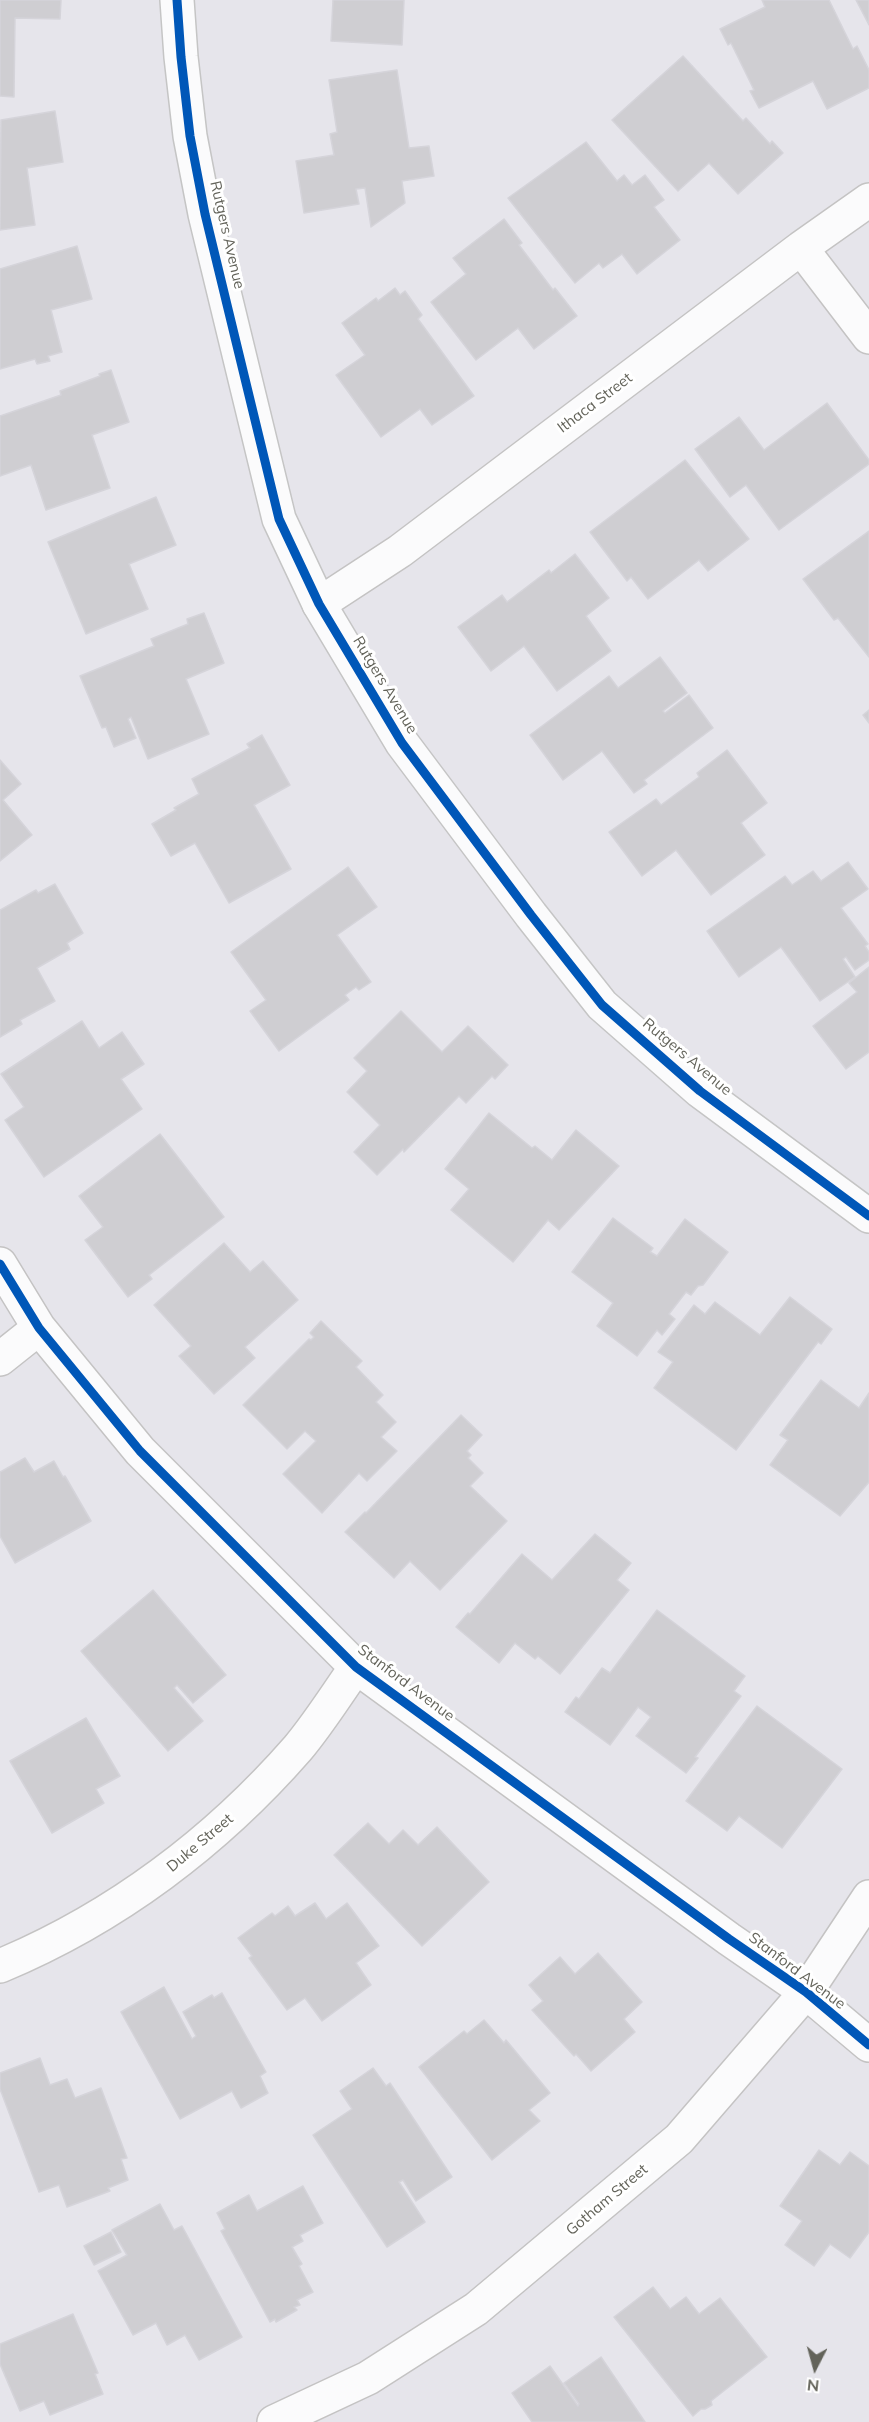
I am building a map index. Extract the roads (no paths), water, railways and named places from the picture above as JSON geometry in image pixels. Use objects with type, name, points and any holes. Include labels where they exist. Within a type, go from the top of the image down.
[{"type":"street","name":"Rutgers Avenue","points":[[177,0],[190,136],[205,214],[279,519],[319,604],[402,743],[531,915],[602,1005],[700,1091],[869,1216]]},
{"type":"street","name":"Ithaca Street","points":[[319,604],[400,551],[801,248],[869,200]]},
{"type":"street","points":[[801,248],[869,337]]},
{"type":"street","name":"Stanford Avenue","points":[[0,1264],[39,1328],[140,1451],[356,1667],[720,1933],[806,1992],[869,2046]]},
{"type":"street","points":[[0,1359],[39,1328]]},
{"type":"street","name":"Duke Street","points":[[0,1966],[66,1935],[111,1909],[163,1874],[212,1835],[258,1793],[300,1746],[356,1667]]},
{"type":"street","name":"Gotham Street","points":[[274,2422],[368,2378],[476,2309],[679,2139],[806,1992],[869,1896]]}]
